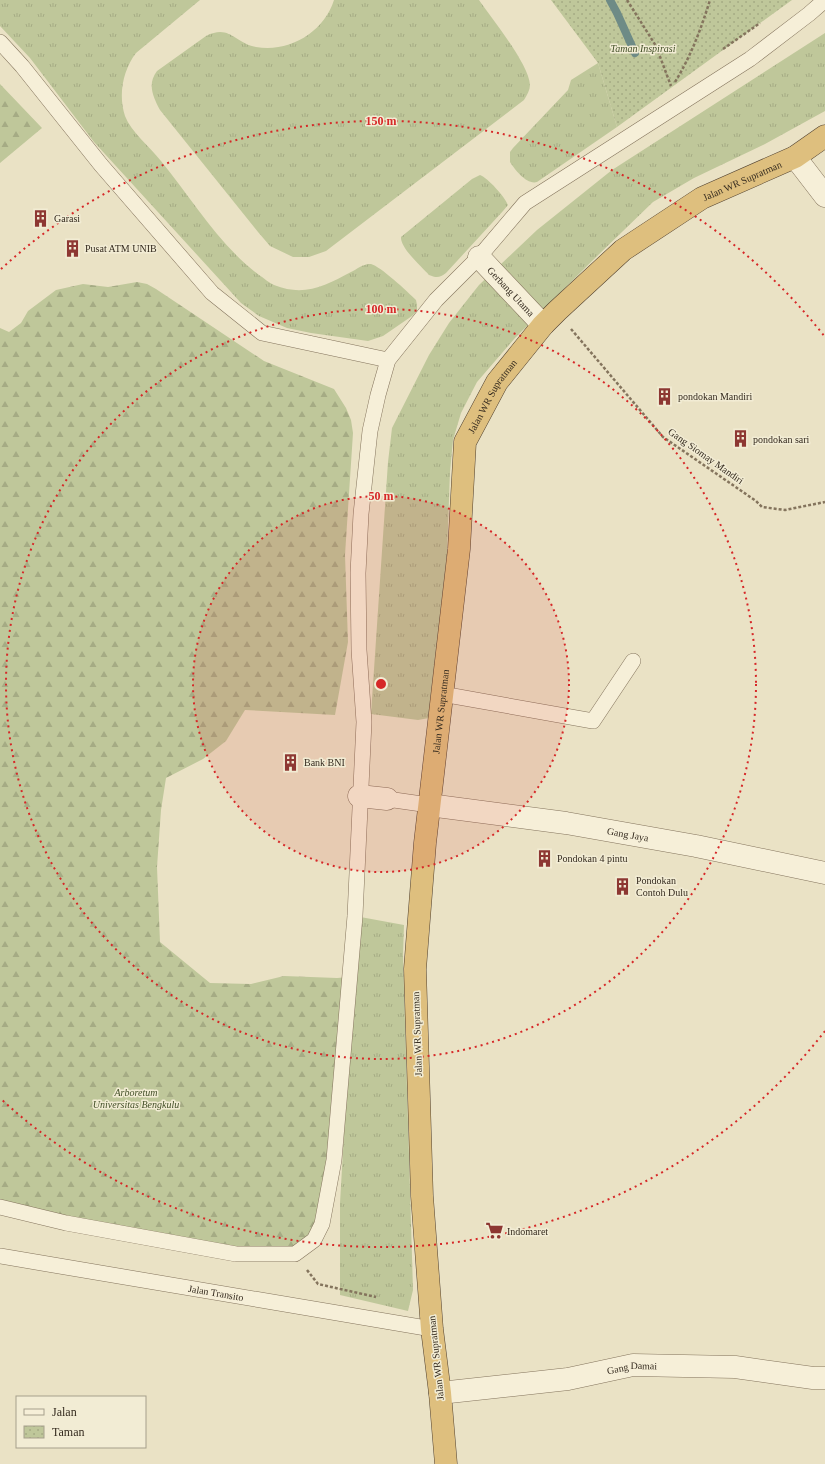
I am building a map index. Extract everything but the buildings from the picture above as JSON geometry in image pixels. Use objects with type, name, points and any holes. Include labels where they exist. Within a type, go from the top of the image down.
[{"type":"highway","name":"Jalan WR Supratman","points":[[446,1464],[440,1393],[432,1329],[422,1196],[415,969],[429,805],[459,549],[465,442],[497,382],[550,318],[623,250],[702,198],[795,157],[825,136]]},
{"type":"street","points":[[795,157],[825,196]]},
{"type":"street","name":"Gerbang Utama","points":[[479,257],[550,318]]},
{"type":"street","points":[[359,796],[387,799]]},
{"type":"street","name":"Gang Jaya","points":[[429,805],[574,824],[696,846],[825,873]]},
{"type":"street","name":"Gang Damai","points":[[440,1393],[568,1379],[633,1366],[735,1367],[814,1378],[825,1378]]},
{"type":"lane","points":[[0,1207],[66,1223],[236,1254],[295,1254],[314,1240],[322,1224],[334,1160],[355,916],[359,796],[364,722],[359,650],[358,573],[361,514],[370,431],[388,360],[436,300],[479,257],[525,202],[750,59],[825,0]]},
{"type":"lane","points":[[0,42],[22,66],[101,165],[212,293],[262,334],[388,360]]},
{"type":"lane","points":[[442,694],[593,721],[633,661]]},
{"type":"lane","points":[[387,799],[429,805]]},
{"type":"lane","name":"Jalan Transito","points":[[0,1256],[432,1329]]},
{"type":"path","points":[[627,0],[656,46],[671,87],[680,103]]},
{"type":"path","points":[[671,87],[682,70],[699,34],[710,0]]},
{"type":"path","points":[[722,50],[760,23]]},
{"type":"path","points":[[671,87],[684,78]]},
{"type":"path","name":"Gang Siomay Mandiri","points":[[550,318],[662,437],[756,501],[762,507],[785,510],[825,502]]},
{"type":"path","points":[[295,1254],[318,1284],[378,1297]]},
{"type":"green space","points":[[0,0],[200,0],[136,53],[128,67],[123,83],[122,100],[125,116],[132,128],[161,161],[231,250],[270,283],[295,290],[305,290],[332,282],[363,265],[371,264],[387,274],[416,300],[417,311],[383,336],[368,341],[287,328],[259,316],[241,303],[94,142],[30,58],[0,26]]},
{"type":"green space","points":[[334,0],[479,0],[517,54],[528,76],[530,87],[524,100],[326,251],[309,257],[293,257],[270,246],[160,110],[153,95],[152,81],[157,71],[206,36],[214,33],[227,33],[242,42],[256,47],[281,47],[293,43],[314,31],[322,22]]},
{"type":"green space","name":"Taman Inspirasi","points":[[551,0],[792,0],[617,127],[598,63]]},
{"type":"green space","points":[[825,33],[825,111],[765,144],[694,178],[653,202],[515,338],[477,382],[461,413],[453,440],[450,472],[446,582],[429,718],[418,720],[371,714],[388,462],[392,428],[429,355],[449,323],[479,285],[537,230],[612,170]]},
{"type":"green space","points":[[598,63],[617,127],[537,182],[525,179],[518,173],[510,162],[510,152],[568,90],[571,80]]},
{"type":"green space","points":[[0,84],[42,128],[0,163]]},
{"type":"green space","points":[[480,175],[496,188],[508,205],[446,273],[438,277],[429,275],[408,252],[401,237],[472,179]]},
{"type":"green space","name":"Arboretum Universitas Bengkulu","points":[[137,282],[147,284],[156,289],[264,361],[334,389],[346,408],[351,420],[353,433],[345,555],[348,642],[335,715],[245,710],[226,741],[203,759],[166,778],[161,810],[157,867],[160,942],[210,983],[251,984],[284,976],[349,977],[322,1224],[295,1254],[236,1254],[0,1207],[0,328],[9,332],[21,323],[28,311],[56,290],[83,284],[108,287]]},
{"type":"green space","points":[[355,916],[404,925],[403,955],[413,1290],[408,1311],[340,1295],[340,1203]]},
{"type":"waterway","points":[[610,0],[635,53]]},
{"type":"place","name":"Garasi","points":[[41,218]]},
{"type":"place","name":"Pusat ATM UNIB","points":[[72,248]]},
{"type":"place","name":"pondokan Mandiri","points":[[665,396]]},
{"type":"place","name":"pondokan sari","points":[[740,439]]},
{"type":"place","name":"Bank BNI","points":[[291,762]]},
{"type":"place","name":"Pondokan 4 pintu","points":[[544,858]]},
{"type":"place","name":"Pondokan Contoh Dulu","points":[[623,886]]},
{"type":"place","name":"Indomaret","points":[[494,1231]]}]
